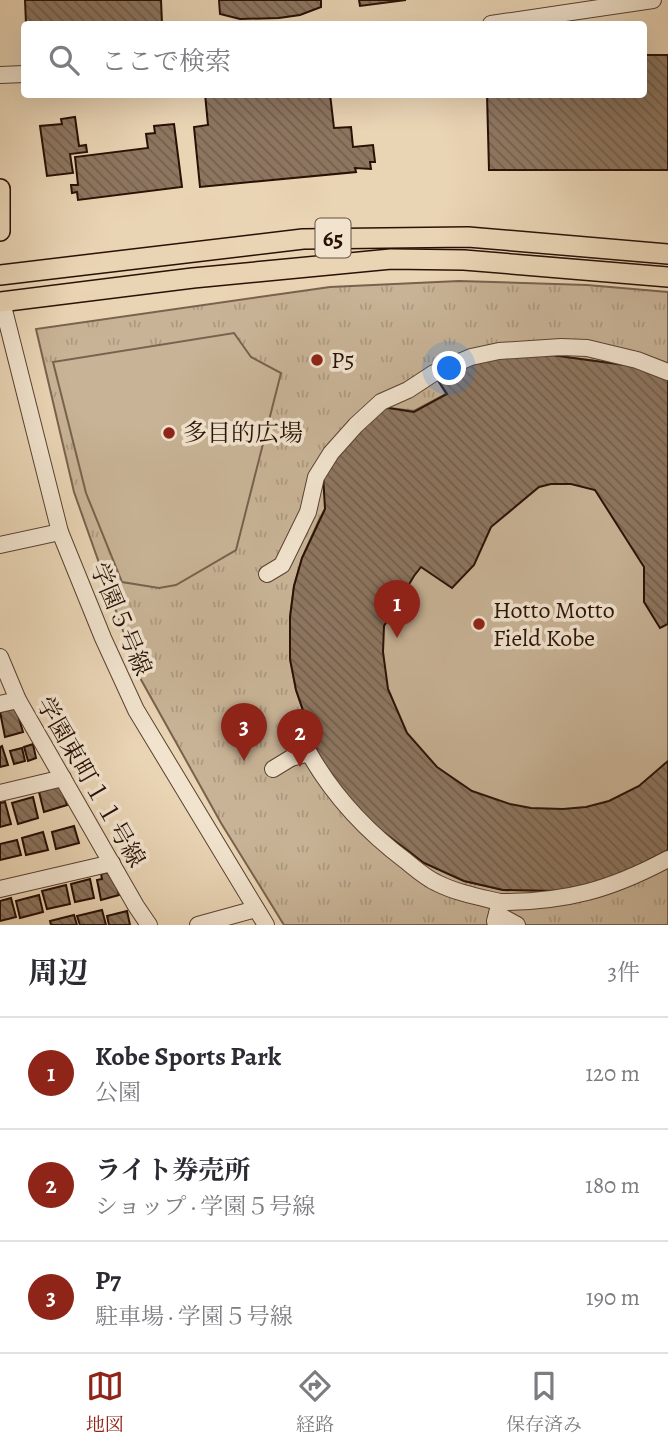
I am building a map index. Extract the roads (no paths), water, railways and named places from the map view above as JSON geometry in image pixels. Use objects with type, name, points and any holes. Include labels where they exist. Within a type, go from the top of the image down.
[{"type":"main road","points":[[0,189],[0,231]]},
{"type":"main road","name":"65","points":[[0,275],[256,244],[350,237],[491,238],[668,254]]},
{"type":"main road","name":"65","points":[[1,299],[391,259],[464,260],[668,276]]},
{"type":"street","points":[[511,21],[653,0]]},
{"type":"street","points":[[0,75],[21,74]]},
{"type":"street","name":"学園５号線","points":[[1,299],[60,532],[103,638],[136,710],[266,925]]},
{"type":"street","points":[[267,574],[282,565],[309,512],[316,477],[331,453],[381,402],[408,390],[434,373],[471,358],[499,351],[561,347],[587,348],[637,360],[668,372]]},
{"type":"street","points":[[0,545],[60,532]]},
{"type":"street","name":"学園東町１１号線","points":[[0,657],[18,700],[149,925]]},
{"type":"street","points":[[0,704],[18,700]]},
{"type":"street","points":[[273,769],[291,758],[313,752],[324,779],[358,821],[446,890],[516,925]]},
{"type":"street","points":[[0,793],[63,778]]},
{"type":"street","points":[[498,914],[529,902],[569,898],[614,885],[668,859]]},
{"type":"street","points":[[0,889],[111,863]]},
{"type":"street","points":[[198,925],[256,909]]},
{"type":"place","name":"P5","points":[[317,360]]},
{"type":"place","name":"多目的広場","points":[[169,433]]},
{"type":"place","name":"Hotto Motto Field Kobe","points":[[479,624]]},
{"type":"place","name":"Kobe Sports Park","points":[[397,638]]},
{"type":"place","name":"P7","points":[[244,761]]},
{"type":"place","name":"ライト券売所","points":[[300,767]]}]
